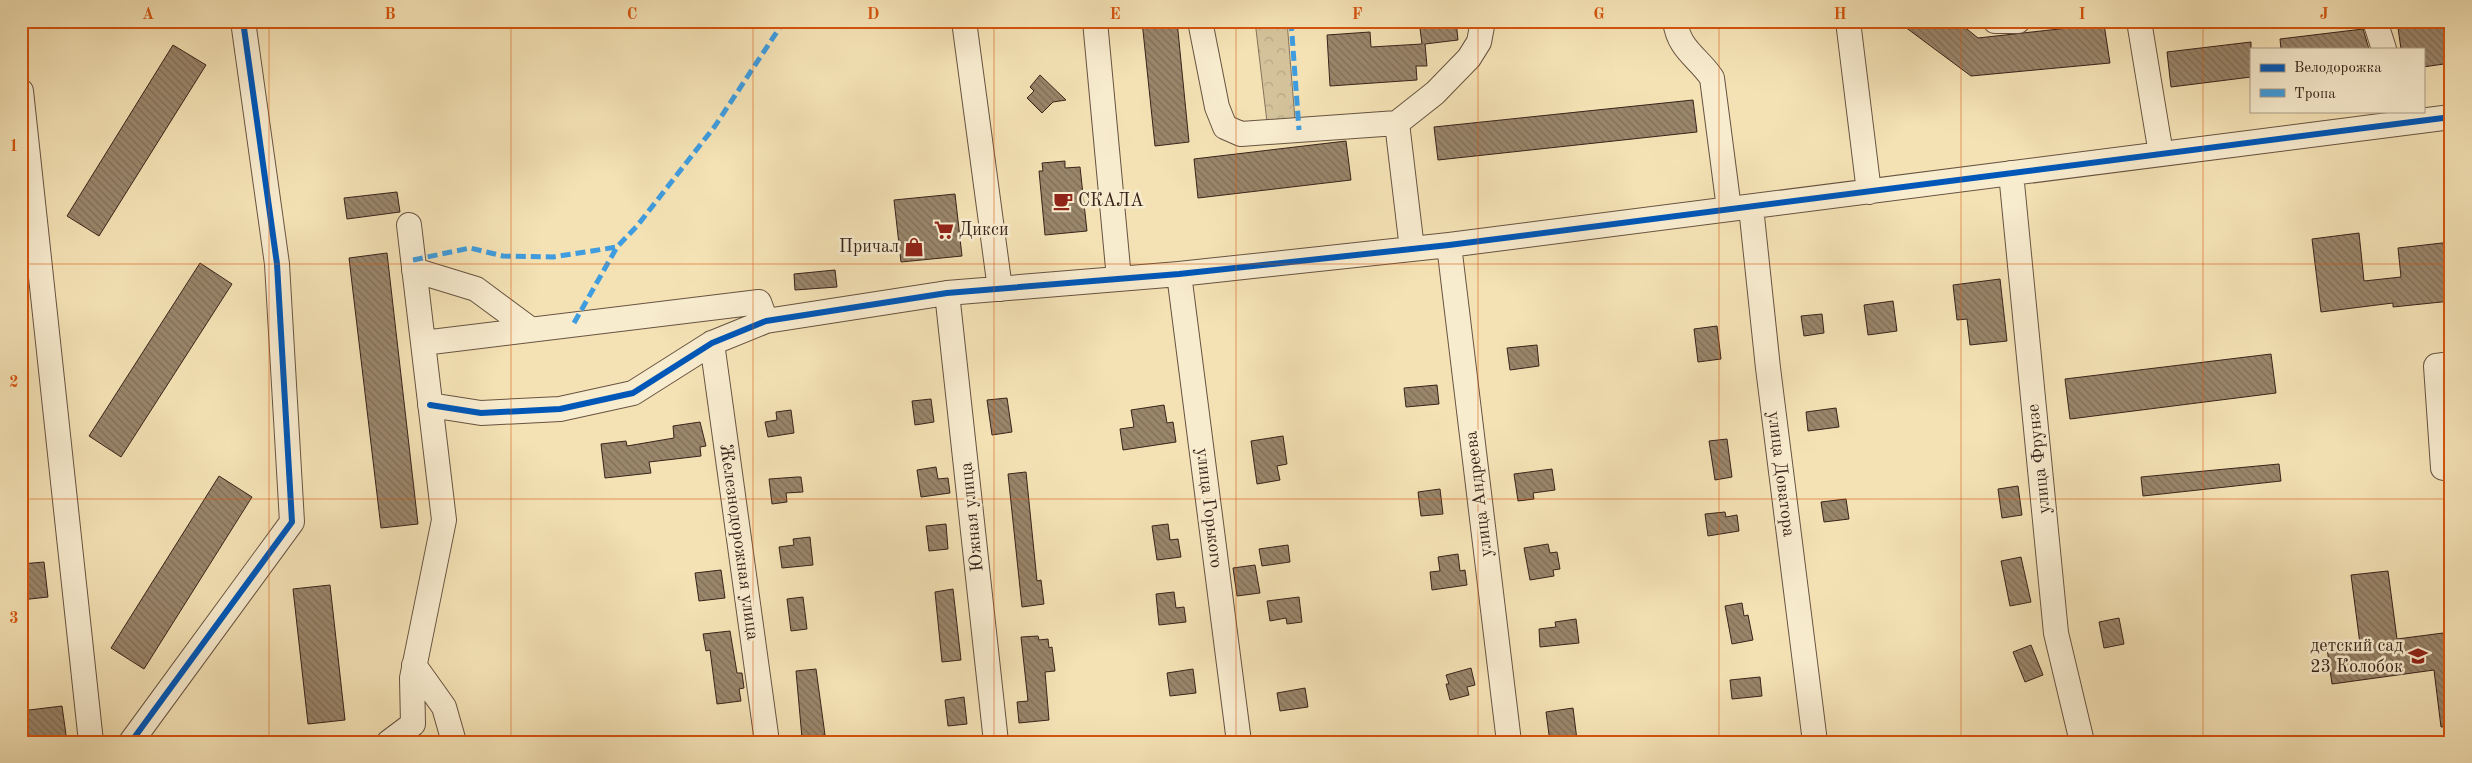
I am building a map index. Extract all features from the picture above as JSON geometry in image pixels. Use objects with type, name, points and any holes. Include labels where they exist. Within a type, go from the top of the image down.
[{"type":"street","points":[[131,742],[292,522],[277,264],[243,21]]},
{"type":"street","points":[[964,21],[1000,289]]},
{"type":"street","points":[[1095,21],[1100,93],[1119,279]]},
{"type":"street","points":[[1200,21],[1216,107],[1225,127],[1241,134],[1397,123],[1435,93],[1469,58],[1479,42],[1483,21]]},
{"type":"street","name":"улица Доватора","points":[[1675,21],[1682,46],[1692,58],[1702,63],[1712,78],[1740,208],[1768,368],[1815,742]]},
{"type":"street","points":[[1848,21],[1868,192]]},
{"type":"street","points":[[1995,21],[2018,21]]},
{"type":"street","points":[[2139,21],[2161,154]]},
{"type":"street","points":[[2376,21],[2384,48]]},
{"type":"street","points":[[21,91],[91,742]]},
{"type":"street","points":[[430,405],[481,412],[560,409],[633,393],[712,343],[766,321],[947,293],[1179,274],[1449,245],[2161,154],[2403,117],[2451,117]]},
{"type":"street","points":[[1397,123],[1412,249]]},
{"type":"street","name":"улица Фрунзе","points":[[2011,173],[2056,633],[2082,742]]},
{"type":"street","points":[[389,742],[413,724],[412,678],[444,520],[409,225]]},
{"type":"street","name":"улица Андреева","points":[[1449,245],[1509,742]]},
{"type":"street","points":[[414,270],[476,289],[530,329]]},
{"type":"street","name":"улица Горького","points":[[1179,274],[1239,742]]},
{"type":"street","name":"Южная улица","points":[[947,293],[996,742]]},
{"type":"street","points":[[423,343],[759,302],[766,321]]},
{"type":"street","name":"Железнодорожная улица","points":[[712,343],[767,742]]},
{"type":"street","points":[[2447,468],[2436,366],[2451,364]]},
{"type":"street","points":[[414,666],[444,707],[454,742]]},
{"type":"green space","points":[[1255,21],[1287,21],[1295,120],[1267,122]]},
{"type":"building","points":[[1142,21],[1177,21],[1189,142],[1155,146]]},
{"type":"building","points":[[1419,21],[1456,21],[1458,40],[1425,44],[1427,66],[1416,66],[1417,80],[1330,86],[1327,35],[1370,32],[1371,47],[1422,44]]},
{"type":"building","points":[[1897,21],[1957,21],[1978,38],[2104,24],[2110,63],[1971,76]]},
{"type":"building","points":[[2397,21],[2422,21],[2423,28],[2451,25],[2451,63],[2424,67],[2424,48],[2401,48]]},
{"type":"building","points":[[2363,29],[2369,48],[2281,48],[2280,39]]},
{"type":"building","points":[[2251,42],[2250,77],[2171,87],[2167,52]]},
{"type":"building","points":[[173,45],[206,65],[99,236],[67,216]]},
{"type":"building","points":[[1040,75],[1066,100],[1053,102],[1042,113],[1027,98],[1034,91],[1030,87]]},
{"type":"building","points":[[1693,100],[1697,132],[1438,160],[1434,127]]},
{"type":"building","points":[[1346,141],[1351,180],[1198,198],[1194,159]]},
{"type":"building","name":"СКАЛА","points":[[1065,161],[1065,168],[1080,167],[1087,231],[1045,235],[1039,171],[1043,171],[1042,163]]},
{"type":"building","points":[[397,192],[400,212],[347,219],[344,198]]},
{"type":"building","points":[[955,194],[962,256],[901,262],[894,200]]},
{"type":"building","points":[[2359,233],[2364,281],[2401,277],[2398,248],[2451,242],[2451,301],[2393,307],[2393,303],[2321,312],[2312,239]]},
{"type":"building","points":[[387,253],[418,524],[381,528],[349,258]]},
{"type":"building","points":[[200,263],[232,284],[121,457],[89,436]]},
{"type":"building","points":[[835,270],[837,287],[795,290],[794,274]]},
{"type":"building","points":[[2000,279],[2007,341],[1970,345],[1967,319],[1957,320],[1953,285]]},
{"type":"building","points":[[1893,301],[1897,331],[1868,335],[1864,305]]},
{"type":"building","points":[[1822,314],[1824,333],[1804,336],[1801,316]]},
{"type":"building","points":[[1717,326],[1721,359],[1698,362],[1694,329]]},
{"type":"building","points":[[1537,345],[1539,366],[1510,370],[1507,348]]},
{"type":"building","points":[[2271,354],[2276,393],[2070,419],[2065,379]]},
{"type":"building","points":[[1437,385],[1439,404],[1406,407],[1404,388]]},
{"type":"building","points":[[1007,398],[1012,432],[992,435],[987,400]]},
{"type":"building","points":[[931,399],[934,422],[915,425],[912,401]]},
{"type":"building","points":[[1164,405],[1167,423],[1173,422],[1176,442],[1123,450],[1120,429],[1134,427],[1131,410]]},
{"type":"building","points":[[1836,408],[1839,427],[1808,431],[1806,412]]},
{"type":"building","points":[[791,410],[794,433],[768,437],[765,422],[777,420],[776,412]]},
{"type":"building","points":[[700,422],[706,446],[700,447],[701,456],[649,462],[651,473],[605,478],[601,444],[626,441],[627,446],[674,438],[673,426]]},
{"type":"building","points":[[1283,436],[1287,464],[1277,466],[1280,480],[1257,484],[1251,441]]},
{"type":"building","points":[[1727,439],[1732,477],[1715,480],[1709,441]]},
{"type":"building","points":[[2279,464],[2281,481],[2143,496],[2141,477]]},
{"type":"building","points":[[936,467],[938,479],[948,478],[950,493],[921,497],[917,470]]},
{"type":"building","points":[[1552,469],[1555,490],[1533,493],[1534,499],[1518,501],[1514,474]]},
{"type":"building","points":[[1026,472],[1037,581],[1041,580],[1044,604],[1022,607],[1008,474]]},
{"type":"building","points":[[219,476],[252,497],[144,669],[111,648]]},
{"type":"building","points":[[801,477],[803,492],[786,493],[787,502],[772,504],[769,479]]},
{"type":"building","points":[[2018,486],[2022,515],[2002,518],[1998,489]]},
{"type":"building","points":[[1440,489],[1443,514],[1421,516],[1418,492]]},
{"type":"building","points":[[1846,499],[1849,519],[1824,522],[1821,502]]},
{"type":"building","points":[[1725,512],[1726,517],[1737,515],[1739,531],[1708,536],[1705,514]]},
{"type":"building","points":[[946,524],[948,549],[929,551],[926,526]]},
{"type":"building","points":[[1168,524],[1170,540],[1178,539],[1181,557],[1157,560],[1152,526]]},
{"type":"building","points":[[810,537],[813,565],[782,568],[779,547],[794,545],[793,539]]},
{"type":"building","points":[[1548,544],[1550,553],[1557,552],[1560,569],[1553,570],[1554,576],[1530,580],[1524,548]]},
{"type":"building","points":[[1288,545],[1290,562],[1262,566],[1259,549]]},
{"type":"building","points":[[1458,554],[1460,571],[1465,570],[1467,585],[1432,590],[1430,572],[1440,571],[1438,557]]},
{"type":"building","points":[[2021,557],[2031,602],[2010,606],[2001,561]]},
{"type":"building","points":[[44,562],[48,597],[21,600],[21,564]]},
{"type":"building","points":[[1255,565],[1260,593],[1237,596],[1233,568]]},
{"type":"building","points":[[721,570],[725,598],[699,601],[695,573]]},
{"type":"building","points":[[2388,571],[2397,639],[2451,632],[2451,726],[2441,727],[2434,670],[2332,684],[2327,648],[2360,644],[2351,575]]},
{"type":"building","points":[[330,585],[345,720],[308,724],[293,589]]},
{"type":"building","points":[[953,589],[961,660],[942,662],[935,592]]},
{"type":"building","points":[[1174,592],[1176,608],[1184,607],[1186,622],[1159,625],[1156,594]]},
{"type":"building","points":[[803,597],[807,629],[791,631],[787,599]]},
{"type":"building","points":[[1299,597],[1302,622],[1287,624],[1286,618],[1270,621],[1267,601]]},
{"type":"building","points":[[1742,603],[1744,616],[1748,615],[1753,640],[1732,644],[1725,606]]},
{"type":"building","points":[[2119,618],[2124,644],[2104,648],[2099,622]]},
{"type":"building","points":[[1576,619],[1579,643],[1540,647],[1539,629],[1556,627],[1555,622]]},
{"type":"building","points":[[730,631],[737,673],[742,673],[744,688],[739,689],[741,701],[717,704],[710,650],[706,651],[703,634]]},
{"type":"building","points":[[1038,636],[1039,640],[1048,639],[1049,648],[1052,647],[1055,671],[1045,672],[1049,720],[1019,723],[1017,702],[1028,701],[1021,637]]},
{"type":"building","points":[[2031,645],[2043,675],[2025,682],[2013,652]]},
{"type":"building","points":[[1471,668],[1475,685],[1467,687],[1469,695],[1450,700],[1446,684],[1449,684],[1446,675]]},
{"type":"building","points":[[816,669],[825,735],[802,738],[796,671]]},
{"type":"building","points":[[1193,669],[1196,693],[1170,696],[1167,673]]},
{"type":"building","points":[[1760,677],[1762,696],[1732,699],[1730,680]]},
{"type":"building","points":[[1305,688],[1308,707],[1280,711],[1277,693]]},
{"type":"building","points":[[964,697],[967,724],[948,726],[945,700]]},
{"type":"building","points":[[62,706],[67,742],[21,742],[21,711]]},
{"type":"building","points":[[1573,708],[1577,740],[1550,742],[1546,712]]},
{"type":"marked path","points":[[574,323],[617,247],[637,226],[715,126],[784,21]]},
{"type":"marked path","points":[[1291,21],[1299,130]]},
{"type":"marked path","points":[[413,260],[470,248],[503,256],[553,257],[617,247]]},
{"type":"cycle path","points":[[131,742],[292,522],[277,264],[243,21]]},
{"type":"cycle path","points":[[430,405],[481,413],[560,409],[633,393],[712,343],[766,321],[947,293],[1179,274],[1449,245],[2451,117]]},
{"type":"place","name":"СКАЛА","points":[[1063,201]]},
{"type":"place","name":"Дикси","points":[[944,230]]},
{"type":"place","name":"Причал","points":[[914,247]]},
{"type":"place","name":"детский сад 23 Колобок","points":[[2418,656]]}]
